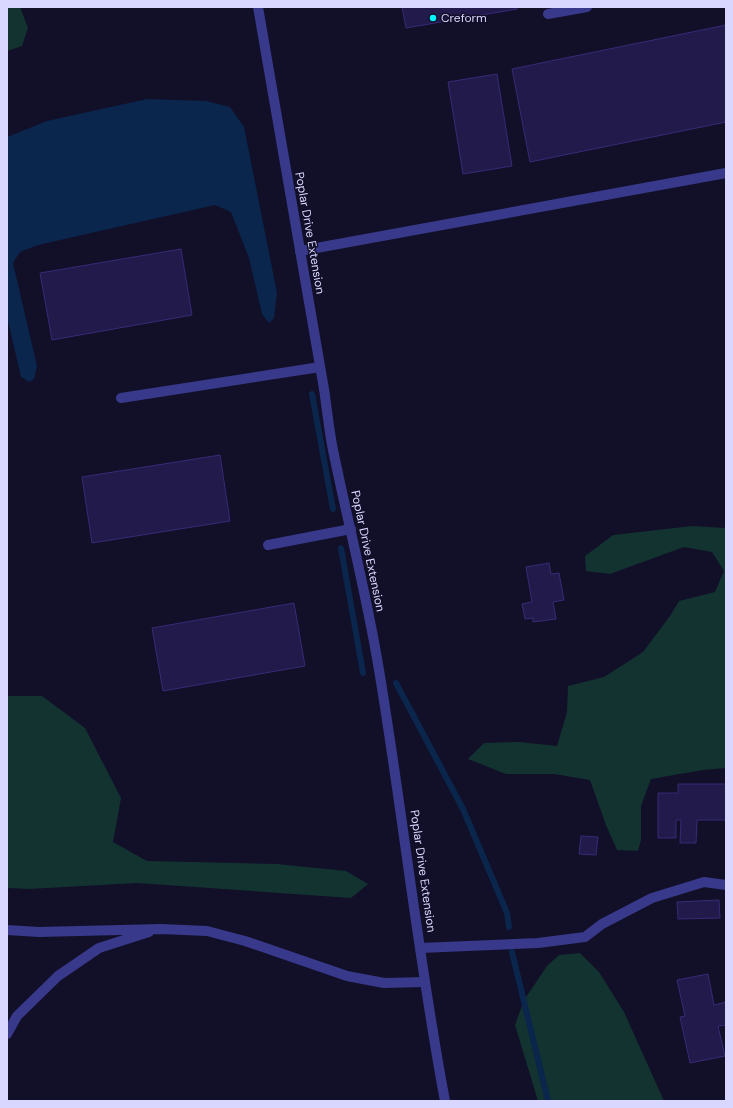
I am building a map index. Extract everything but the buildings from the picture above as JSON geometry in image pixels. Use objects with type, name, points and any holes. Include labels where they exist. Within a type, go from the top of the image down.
[{"type":"street","name":"Poplar Drive Extension","points":[[258,7],[333,448],[382,683],[396,769],[425,982],[445,1101]]},
{"type":"street","points":[[548,14],[587,7]]},
{"type":"street","points":[[300,251],[726,173]]},
{"type":"street","points":[[121,398],[320,367]]},
{"type":"street","points":[[268,546],[351,529]]},
{"type":"street","points":[[420,948],[538,943],[585,937],[602,924],[652,898],[704,882],[726,885]]},
{"type":"street","points":[[7,1034],[17,1016],[58,976],[87,956],[99,948],[161,929]]},
{"type":"street","points":[[7,930],[39,932],[161,929],[207,931],[245,941],[347,976],[384,983],[425,982]]},
{"type":"green space","points":[[7,7],[20,7],[28,28],[22,46],[7,51]]},
{"type":"green space","points":[[692,526],[726,528],[726,768],[703,770],[651,779],[641,806],[641,840],[638,851],[617,850],[606,825],[590,780],[554,774],[506,774],[468,759],[484,743],[519,742],[557,746],[567,712],[568,686],[604,677],[643,652],[670,616],[679,601],[715,592],[724,571],[712,552],[684,547],[610,574],[586,571],[585,556],[613,535]]},
{"type":"green space","points":[[7,696],[42,696],[85,728],[121,798],[113,842],[147,861],[277,864],[346,871],[368,884],[351,898],[137,883],[29,889],[7,888]]},
{"type":"green space","points":[[580,953],[599,972],[624,1012],[664,1101],[538,1101],[515,1025],[524,1000],[547,966],[559,955]]},
{"type":"water","points":[[147,99],[206,101],[230,107],[244,127],[277,293],[274,318],[269,323],[262,314],[249,258],[231,212],[215,205],[38,245],[20,252],[13,263],[37,366],[34,379],[29,382],[21,377],[7,317],[7,137],[47,121]]},
{"type":"waterway","points":[[312,394],[333,509]]},
{"type":"waterway","points":[[341,548],[363,673]]},
{"type":"waterway","points":[[396,683],[463,809],[507,913],[509,927]]},
{"type":"waterway","points":[[512,952],[548,1101]]},
{"type":"place","name":"Creform","points":[[433,18]]}]
